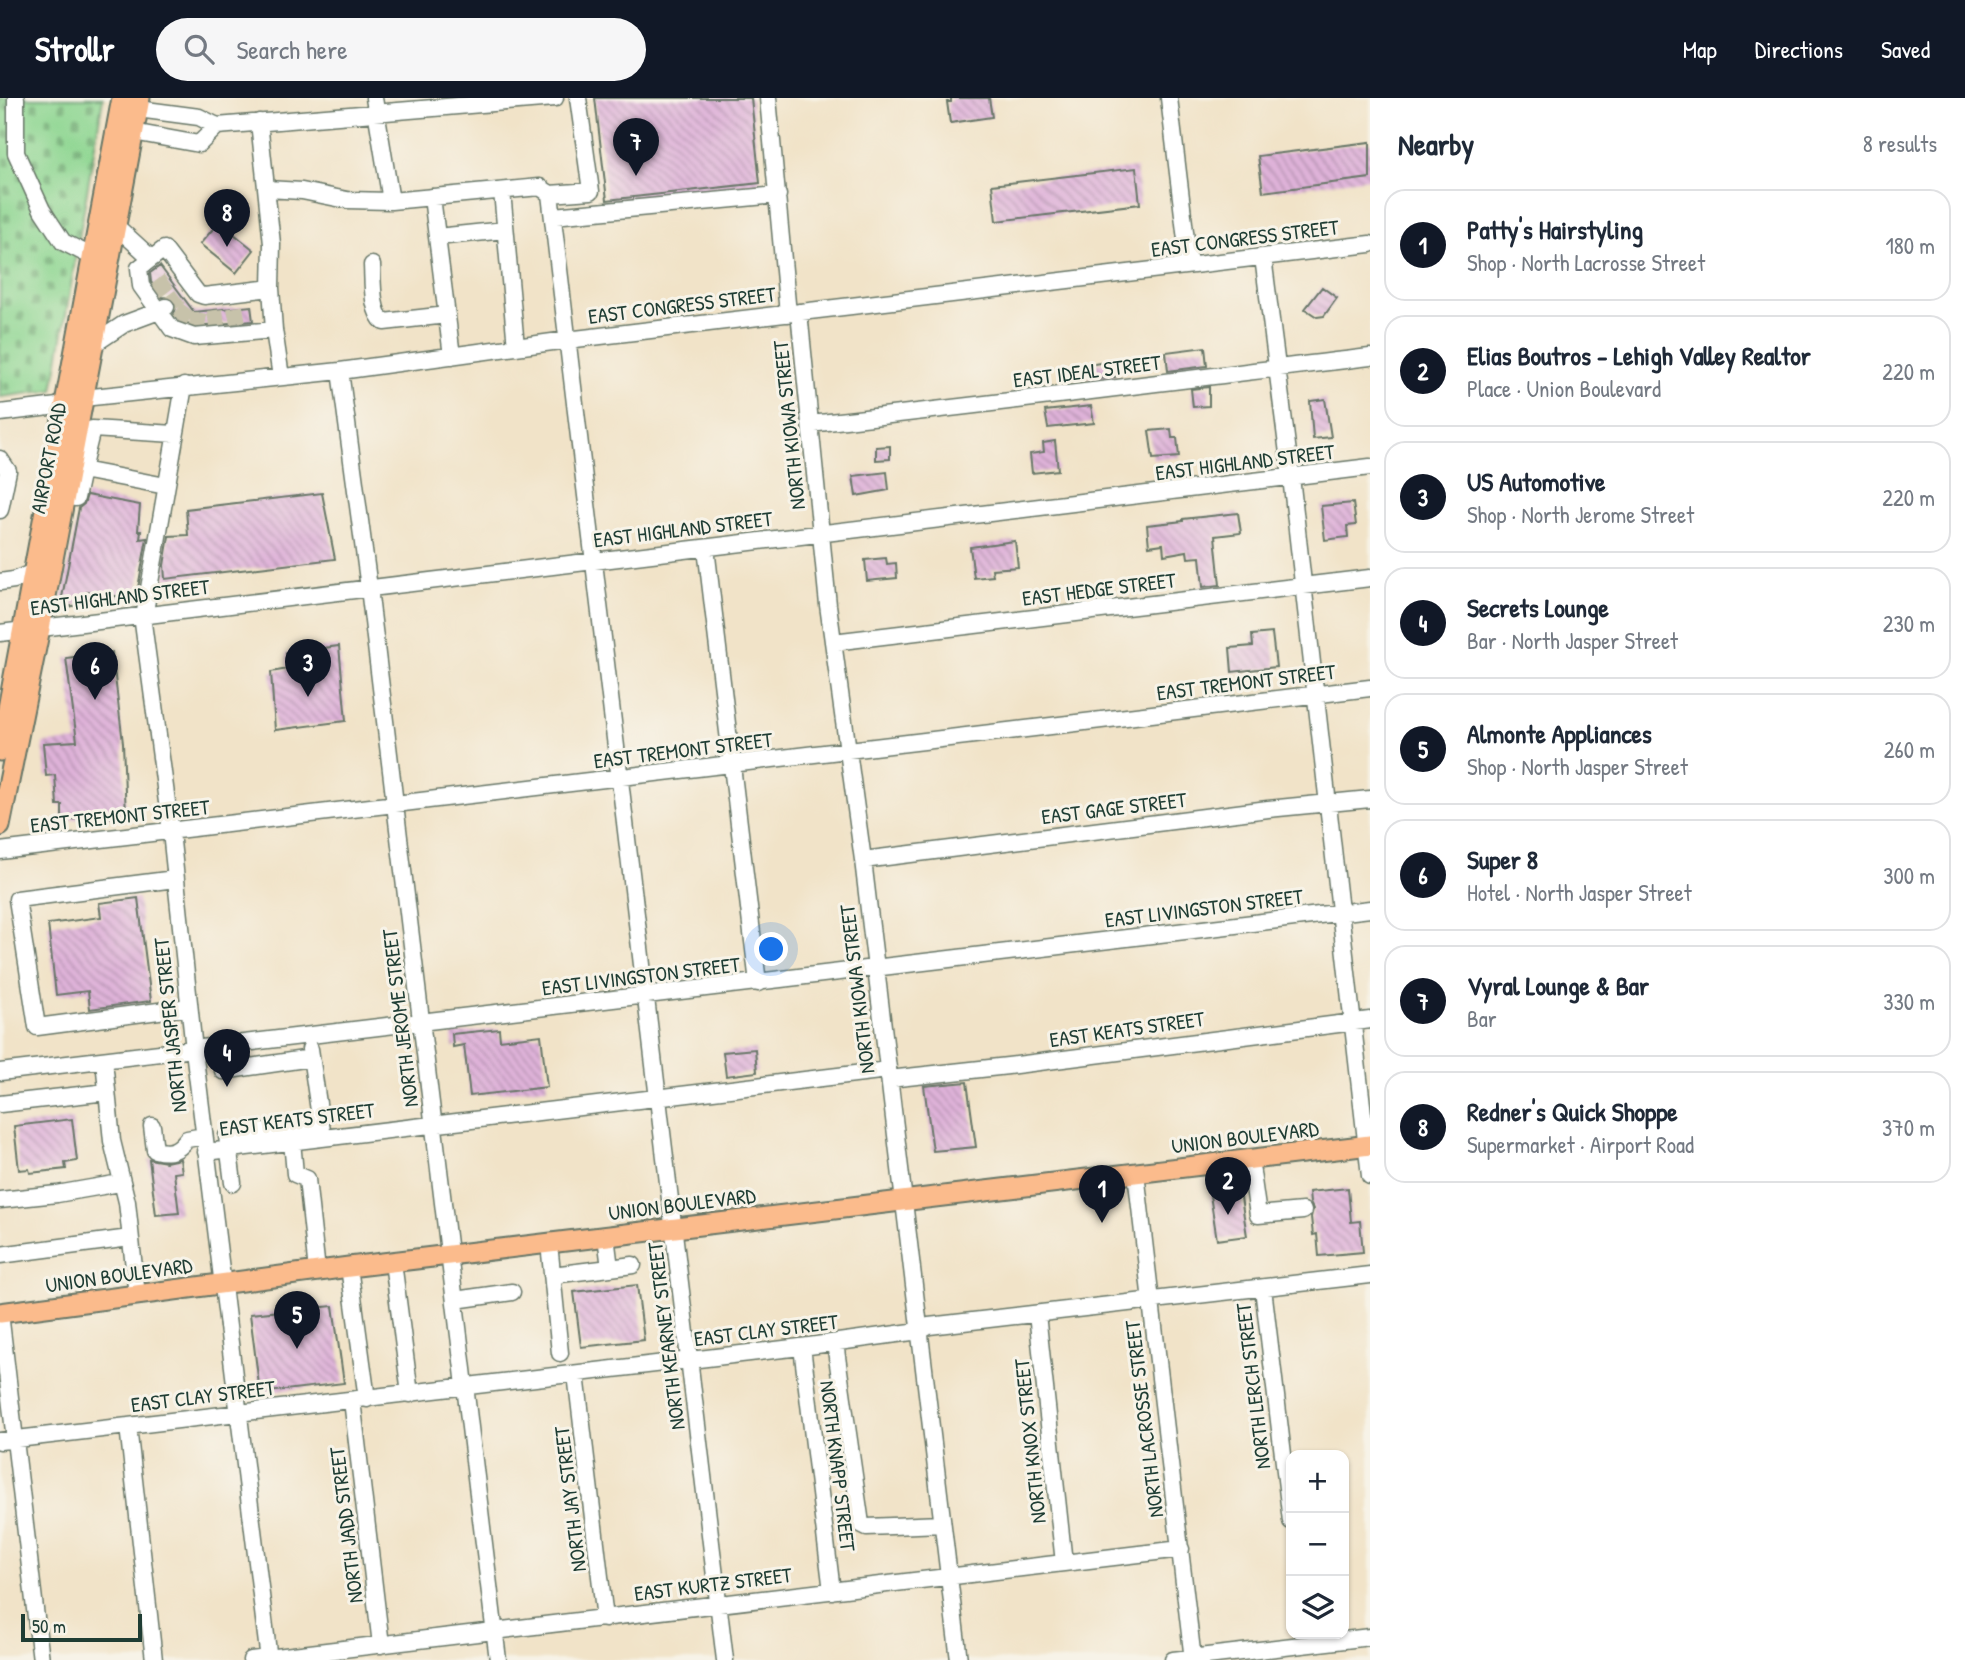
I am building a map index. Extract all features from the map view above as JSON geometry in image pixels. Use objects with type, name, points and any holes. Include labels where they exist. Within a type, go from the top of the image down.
[{"type":"main road","name":"AIRPORT ROAD","points":[[0,826],[31,629],[34,572],[75,402],[94,344],[133,132],[133,102]]},
{"type":"main road","name":"AIRPORT ROAD","points":[[0,751],[64,496],[81,445],[75,402],[93,257],[133,102]]},
{"type":"main road","name":"UNION BOULEVARD","points":[[0,1313],[349,1267],[1368,1145]]},
{"type":"street","points":[[16,98],[8,153],[63,243],[93,257]]},
{"type":"street","points":[[133,102],[199,117],[217,126],[375,105],[555,98]]},
{"type":"street","points":[[267,189],[302,191],[347,200],[391,201],[540,187],[550,194],[592,191],[578,98]]},
{"type":"street","name":"NORTH KIOWA STREET","points":[[768,98],[778,194],[810,424],[833,642],[863,860],[959,1660]]},
{"type":"street","points":[[1169,98],[1189,265]]},
{"type":"street","points":[[375,105],[391,201]]},
{"type":"street","points":[[259,122],[272,244],[274,330],[281,377]]},
{"type":"street","points":[[133,132],[199,144],[217,126]]},
{"type":"street","points":[[502,191],[516,347]]},
{"type":"street","name":"NORTH KEARNEY STREET","points":[[550,194],[725,1660]]},
{"type":"street","points":[[553,216],[778,194]]},
{"type":"street","points":[[432,197],[452,356]]},
{"type":"street","points":[[116,226],[151,258]]},
{"type":"street","points":[[437,237],[505,230]]},
{"type":"street","name":"EAST CONGRESS STREET","points":[[0,413],[184,386],[340,371],[567,340],[1370,244]]},
{"type":"street","points":[[271,288],[234,300],[199,299],[176,276],[164,249],[139,268],[141,286],[153,294],[175,325],[195,333],[238,329],[274,330]]},
{"type":"street","points":[[1263,257],[1291,477],[1370,1176]]},
{"type":"street","points":[[372,265],[376,309],[379,318],[384,322],[447,315]]},
{"type":"street","points":[[94,344],[124,324],[163,309]]},
{"type":"street","name":"EAST IDEAL STREET","points":[[810,424],[1370,357]]},
{"type":"street","name":"NORTH JEROME STREET","points":[[340,371],[369,588],[498,1660]]},
{"type":"street","name":"NORTH JASPER STREET","points":[[184,386],[143,623],[171,832],[205,1144],[269,1659]]},
{"type":"street","points":[[64,496],[76,498],[82,470],[81,445],[92,429],[175,434]]},
{"type":"street","points":[[0,459],[8,471],[0,510]]},
{"type":"street","name":"EAST HIGHLAND STREET","points":[[0,633],[1370,467]]},
{"type":"street","points":[[82,470],[166,485]]},
{"type":"street","points":[[706,548],[758,982]]},
{"type":"street","points":[[0,582],[34,572]]},
{"type":"street","name":"EAST HEDGE STREET","points":[[833,642],[1370,578]]},
{"type":"street","name":"EAST TREMONT STREET","points":[[0,851],[1370,688]]},
{"type":"street","name":"EAST GAGE STREET","points":[[863,860],[1370,799]]},
{"type":"street","points":[[0,899],[175,879]]},
{"type":"street","points":[[18,899],[37,1027],[189,1007]]},
{"type":"street","name":"EAST LIVINGSTON STREET","points":[[0,1072],[1370,909]]},
{"type":"street","name":"EAST KEATS STREET","points":[[152,1126],[155,1150],[167,1153],[181,1148],[187,1139],[228,1149],[292,1141],[322,1130],[434,1124],[889,1074],[1008,1066],[1370,1020]]},
{"type":"street","points":[[233,1183],[227,1136],[322,1130],[308,1036]]},
{"type":"street","points":[[219,1047],[223,1071],[311,1058]]},
{"type":"street","points":[[104,1060],[112,1140],[120,1183],[127,1202],[137,1296]]},
{"type":"street","points":[[0,1104],[107,1092]]},
{"type":"street","points":[[292,1141],[295,1174],[307,1179],[317,1271]]},
{"type":"street","points":[[1250,1160],[1258,1215],[1303,1211]]},
{"type":"street","name":"NORTH LACROSSE STREET","points":[[1136,1173],[1193,1659]]},
{"type":"street","points":[[0,1200],[120,1183]]},
{"type":"street","points":[[606,1236],[610,1268]]},
{"type":"street","points":[[0,1255],[130,1238]]},
{"type":"street","points":[[549,1243],[560,1353]]},
{"type":"street","points":[[393,1262],[410,1394]]},
{"type":"street","points":[[552,1275],[633,1265]]},
{"type":"street","name":"NORTH JADD STREET","points":[[349,1267],[381,1645]]},
{"type":"street","name":"EAST CLAY STREET","points":[[8,1440],[802,1347],[919,1331],[929,1326],[1370,1275]]},
{"type":"street","name":"NORTH LERCH STREET","points":[[1263,1288],[1290,1513]]},
{"type":"street","points":[[455,1300],[512,1293]]},
{"type":"street","points":[[0,1313],[8,1440],[41,1660]]},
{"type":"street","name":"NORTH KNOX STREET","points":[[1037,1314],[1064,1563]]},
{"type":"street","points":[[835,1343],[860,1524],[867,1527],[942,1524]]},
{"type":"street","name":"NORTH KNAPP STREET","points":[[802,1347],[832,1591]]},
{"type":"street","name":"NORTH JAY STREET","points":[[576,1374],[605,1619]]},
{"type":"street","points":[[128,1426],[155,1660]]},
{"type":"street","name":"EAST KURTZ STREET","points":[[251,1660],[1181,1549]]},
{"type":"street","points":[[1173,1660],[1370,1637]]},
{"type":"green space","points":[[0,98],[103,98],[53,390],[0,397]]},
{"type":"building","points":[[595,98],[751,98],[760,183],[607,200]]},
{"type":"building","points":[[951,98],[989,98],[992,117],[950,123],[947,102],[951,102]]},
{"type":"building","points":[[1370,142],[1370,178],[1263,192],[1258,156]]},
{"type":"building","points":[[1136,168],[1140,204],[996,221],[992,185]]},
{"type":"building","points":[[219,222],[254,250],[236,273],[200,244]]},
{"type":"building","points":[[160,266],[194,312],[251,306],[253,321],[195,326],[179,320],[174,314],[175,301],[162,297],[151,282],[150,273]]},
{"type":"building","points":[[1322,287],[1337,298],[1324,316],[1317,317],[1305,309]]},
{"type":"building","points":[[1205,347],[1207,366],[1168,371],[1166,352]]},
{"type":"building","points":[[1112,361],[1115,377],[1090,380],[1088,365]]},
{"type":"building","points":[[1209,387],[1209,406],[1193,407],[1191,389]]},
{"type":"building","points":[[1325,399],[1331,437],[1313,439],[1310,401]]},
{"type":"building","points":[[1091,406],[1094,423],[1048,428],[1045,411]]},
{"type":"building","points":[[1171,429],[1172,438],[1177,438],[1179,457],[1153,459],[1149,431]]},
{"type":"building","points":[[1055,441],[1058,470],[1032,473],[1030,454],[1044,452],[1043,443]]},
{"type":"building","points":[[890,446],[890,459],[876,460],[876,447]]},
{"type":"building","points":[[887,472],[889,490],[856,496],[853,476]]},
{"type":"building","points":[[322,493],[335,559],[165,579],[164,565],[169,536],[188,535],[186,509]]},
{"type":"building","points":[[87,495],[140,505],[138,531],[141,531],[140,539],[147,538],[136,599],[87,592],[84,604],[60,608],[79,508],[84,504]]},
{"type":"building","points":[[1353,503],[1356,525],[1347,526],[1348,537],[1325,540],[1321,506]]},
{"type":"building","points":[[1238,513],[1241,533],[1215,536],[1220,585],[1203,587],[1200,557],[1188,558],[1187,551],[1164,555],[1163,544],[1149,546],[1147,525]]},
{"type":"building","points":[[1015,541],[1018,567],[992,569],[993,576],[974,578],[970,547]]},
{"type":"building","points":[[886,558],[887,564],[896,563],[897,578],[867,581],[865,560]]},
{"type":"building","points":[[1272,633],[1276,667],[1232,672],[1230,648],[1253,646],[1252,635]]},
{"type":"building","points":[[339,646],[346,721],[275,730],[271,672],[288,669],[286,653]]},
{"type":"building","points":[[112,652],[123,743],[126,816],[62,820],[62,805],[57,805],[55,775],[46,776],[43,743],[77,741],[66,658]]},
{"type":"building","points":[[138,898],[151,1001],[90,1009],[88,991],[56,995],[48,924],[101,917],[99,903]]},
{"type":"building","points":[[499,1029],[500,1040],[541,1035],[547,1087],[470,1096],[464,1045],[453,1047],[452,1034]]},
{"type":"building","points":[[755,1049],[757,1072],[726,1076],[723,1052]]},
{"type":"building","points":[[967,1082],[976,1147],[933,1151],[924,1086]]},
{"type":"building","points":[[72,1119],[77,1161],[65,1163],[66,1169],[30,1173],[29,1169],[19,1170],[14,1126]]},
{"type":"building","points":[[149,1159],[166,1162],[180,1159],[182,1172],[174,1173],[179,1213],[156,1215]]},
{"type":"building","points":[[1348,1188],[1351,1222],[1360,1221],[1363,1252],[1319,1256],[1317,1234],[1313,1235],[1313,1209],[1309,1192]]},
{"type":"building","points":[[1240,1191],[1247,1236],[1217,1240],[1210,1195]]},
{"type":"building","points":[[637,1285],[644,1340],[581,1347],[574,1292]]},
{"type":"building","points":[[333,1306],[344,1383],[260,1393],[250,1314]]},
{"type":"tunnel","points":[[156,291],[170,280]]},
{"type":"tunnel","points":[[167,306],[182,295]]},
{"type":"tunnel","points":[[179,321],[190,306]]},
{"type":"tunnel","points":[[235,307],[238,324]]},
{"type":"tunnel","points":[[215,310],[217,326]]},
{"type":"tunnel","points":[[196,329],[200,311]]},
{"type":"place","name":"Vyral Lounge & Bar","points":[[636,176]]},
{"type":"place","name":"Redner's Quick Shoppe","points":[[227,247]]},
{"type":"place","name":"US Automotive","points":[[308,697]]},
{"type":"place","name":"Super 8","points":[[95,700]]},
{"type":"place","name":"Secrets Lounge","points":[[227,1087]]},
{"type":"place","name":"Elias Boutros - Lehigh Valley Realtor","points":[[1228,1215]]},
{"type":"place","name":"Patty's Hairstyling","points":[[1102,1223]]},
{"type":"place","name":"Almonte Appliances","points":[[297,1349]]}]
